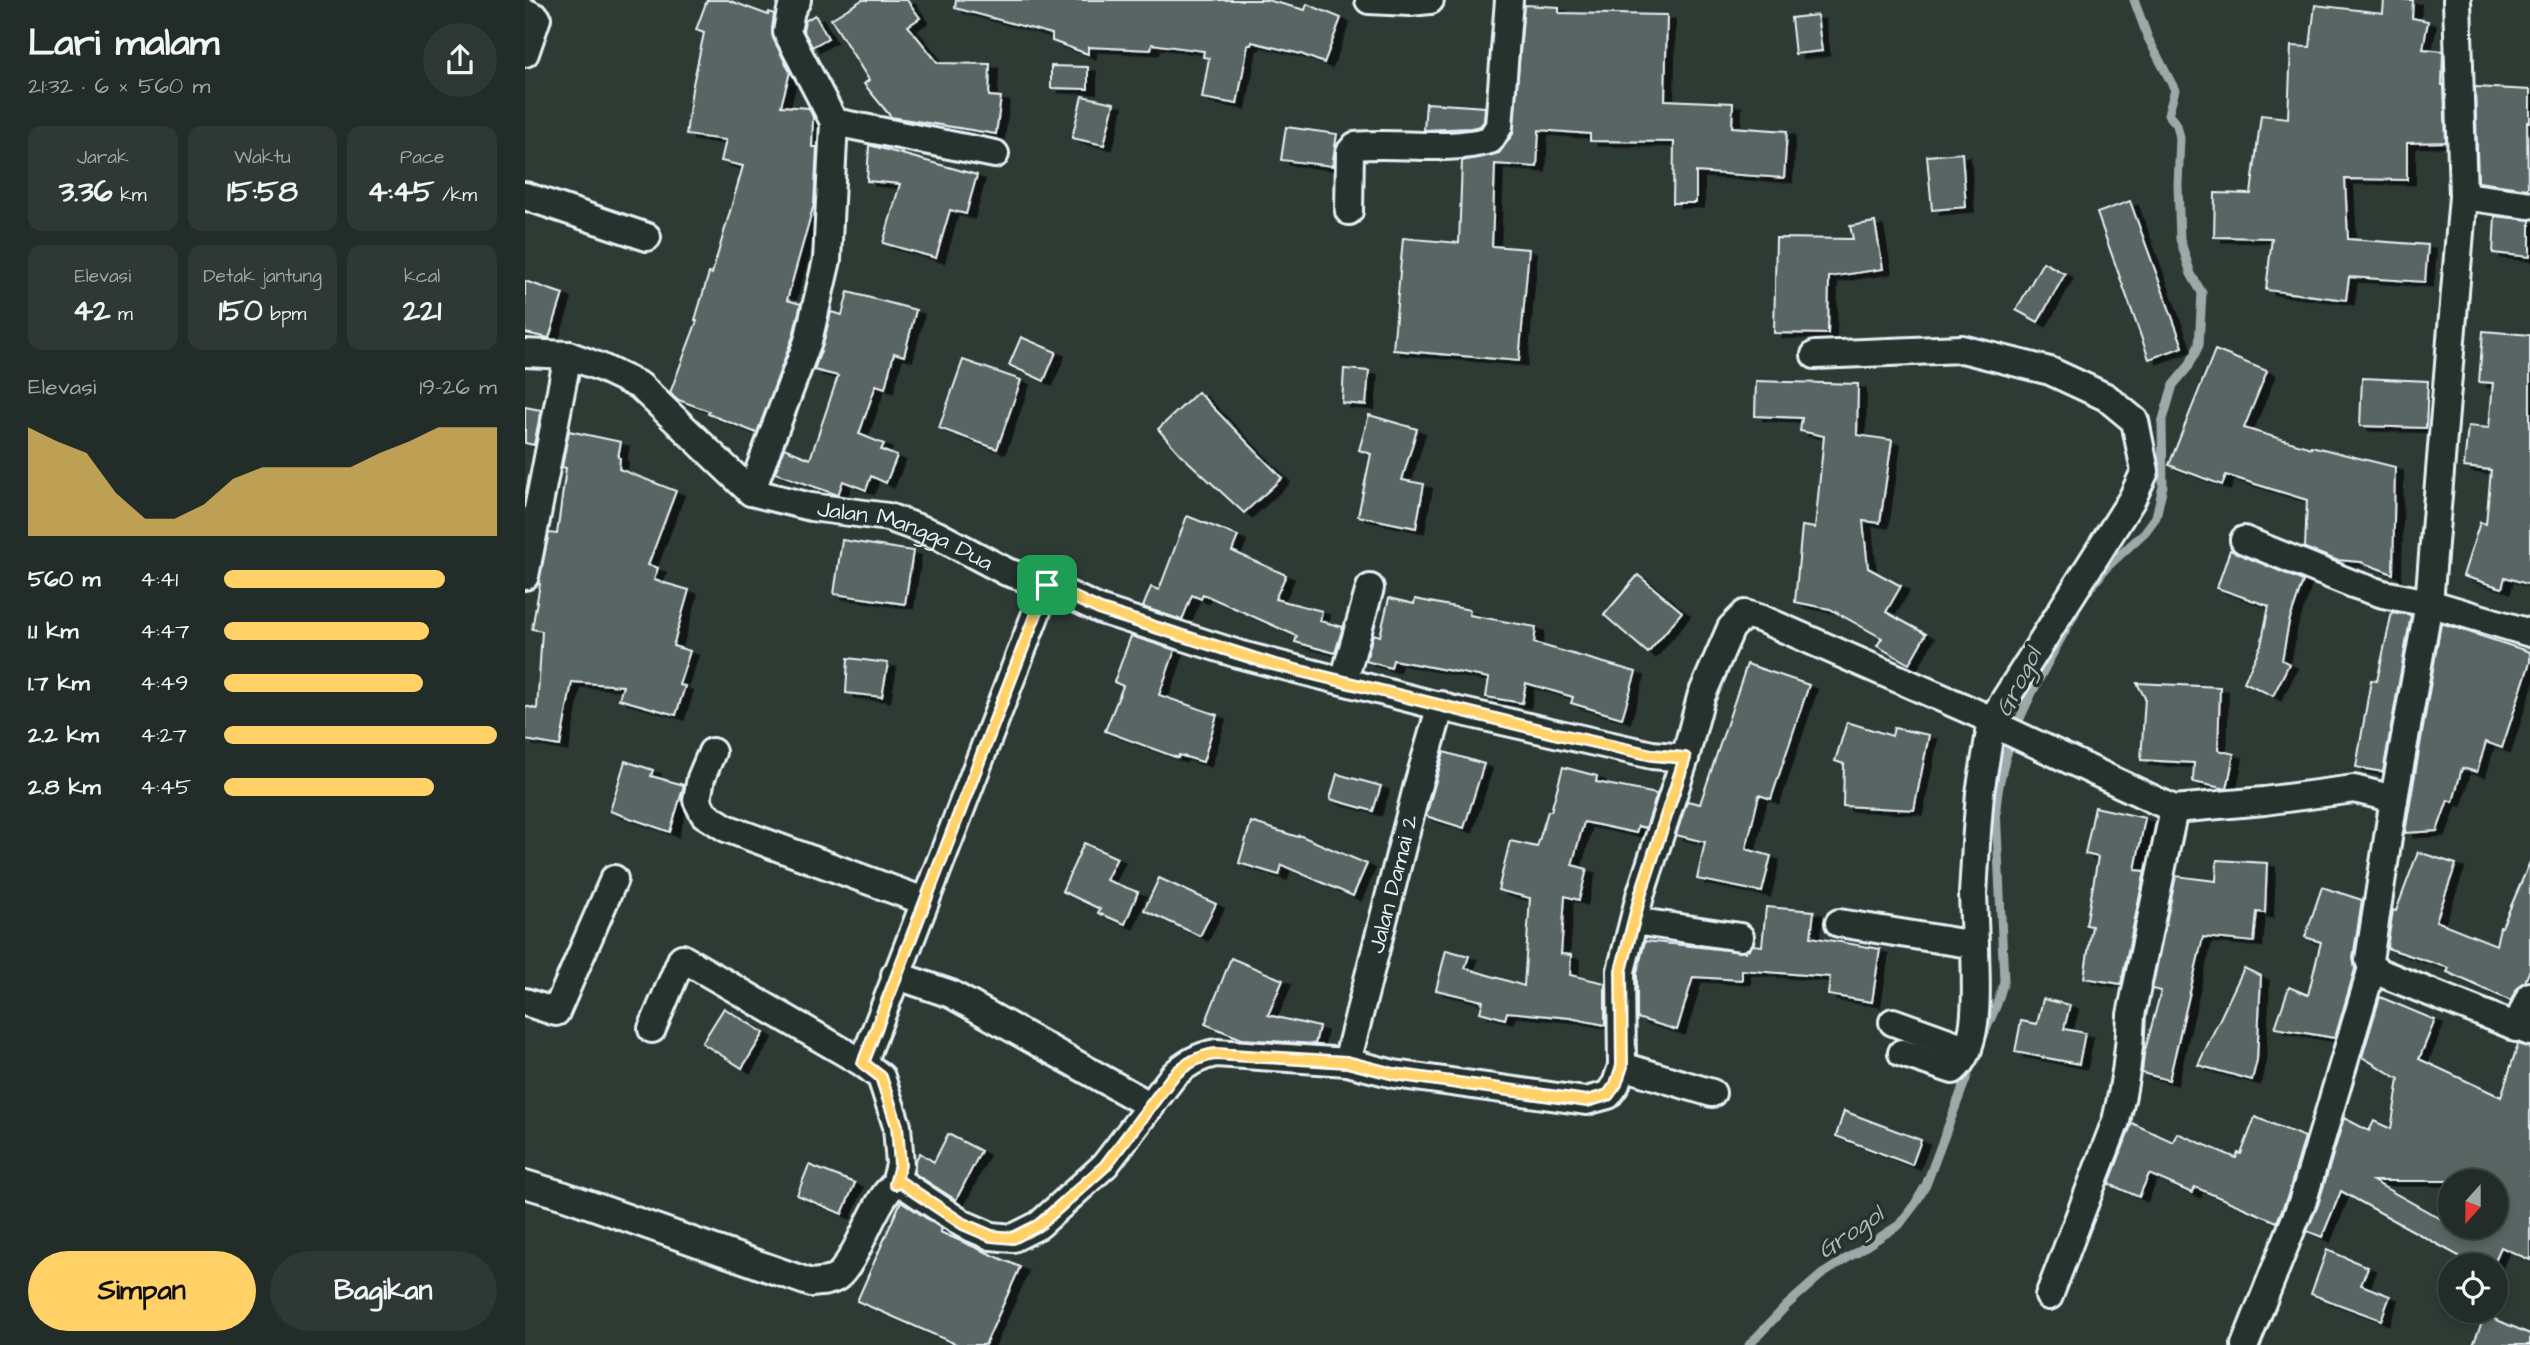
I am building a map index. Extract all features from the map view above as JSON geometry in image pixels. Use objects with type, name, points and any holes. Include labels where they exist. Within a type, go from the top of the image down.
[{"type":"street","points":[[751,492],[809,341],[827,260],[834,122],[787,32],[791,10],[797,0]]},
{"type":"street","points":[[1369,0],[1430,0]]},
{"type":"street","points":[[1349,211],[1350,152],[1355,146],[1412,147],[1475,144],[1490,140],[1499,125],[1509,0]]},
{"type":"street","points":[[2245,1345],[2303,1200],[2372,968],[2369,951],[2430,603],[2463,196],[2457,0]]},
{"type":"street","points":[[525,12],[537,18],[525,52]]},
{"type":"street","points":[[834,122],[995,154]]},
{"type":"street","points":[[525,196],[647,237]]},
{"type":"street","points":[[2463,196],[2530,205]]},
{"type":"street","points":[[1815,355],[1962,349],[2050,371],[2106,397],[2135,421],[2145,471],[2132,499],[1999,725],[1980,793],[1973,894],[1975,1009],[1968,1049],[1961,1063],[1953,1070],[1902,1054]]},
{"type":"street","name":"Jalan Mangga Dua","points":[[525,353],[568,355],[639,386],[751,492],[811,507],[888,517],[937,535],[1007,572],[1047,585],[1101,610],[1238,654],[1652,755],[1685,758]]},
{"type":"street","points":[[525,576],[568,355]]},
{"type":"street","points":[[2244,540],[2383,594],[2430,603],[2530,633]]},
{"type":"street","points":[[863,1063],[1047,585]]},
{"type":"street","points":[[1344,680],[1370,588]]},
{"type":"street","points":[[525,1184],[811,1283],[830,1281],[839,1276],[886,1193],[900,1182],[963,1224],[991,1236],[1013,1238],[1039,1225],[1105,1166],[1183,1066],[1202,1056],[1216,1054],[1347,1062],[1394,1074],[1587,1101],[1608,1095],[1616,1084],[1622,1066],[1621,971],[1637,908],[1685,758],[1701,697],[1731,628],[1745,614],[1762,619],[1999,725],[2174,808],[2264,801],[2354,789],[2394,799]]},
{"type":"street","name":"Jalan Damai 2","points":[[1347,1062],[1441,705]]},
{"type":"street","points":[[712,752],[701,778],[697,800],[704,814],[726,828],[924,901]]},
{"type":"street","points":[[2049,1296],[2119,1108],[2130,1049],[2131,1015],[2174,808]]},
{"type":"street","points":[[525,1002],[556,1012],[614,879]]},
{"type":"street","points":[[1637,908],[1740,937]]},
{"type":"street","points":[[1839,923],[1975,945]]},
{"type":"street","points":[[652,1029],[682,958],[863,1063],[881,1077],[897,1126],[900,1165],[895,1184]]},
{"type":"street","points":[[2372,968],[2523,1030],[2530,996]]},
{"type":"street","points":[[895,975],[951,994],[1151,1105]]},
{"type":"street","points":[[1893,1022],[1968,1049]]},
{"type":"street","points":[[1622,1066],[1712,1093]]},
{"type":"building","points":[[707,0],[728,0],[768,15],[769,12],[774,14],[773,38],[790,72],[781,106],[809,108],[813,117],[812,147],[817,147],[814,204],[787,300],[801,304],[793,336],[757,433],[708,414],[709,411],[676,399],[670,393],[697,321],[695,320],[709,273],[712,274],[743,166],[721,161],[726,140],[686,135],[704,33],[696,30]]},
{"type":"building","points":[[862,0],[907,0],[920,18],[908,26],[938,63],[990,64],[989,96],[1001,97],[996,134],[891,117],[864,84],[869,80],[831,19]]},
{"type":"building","points":[[956,0],[1267,0],[1305,10],[1307,4],[1341,18],[1324,63],[1301,54],[1252,42],[1248,45],[1237,104],[1202,98],[1209,58],[1203,57],[1204,51],[1152,44],[1151,50],[1088,47],[1088,54],[1052,41],[1052,34],[955,8]]},
{"type":"building","points":[[2384,0],[2413,0],[2412,18],[2428,21],[2423,49],[2443,51],[2442,85],[2446,142],[2407,143],[2407,180],[2345,179],[2348,239],[2428,245],[2425,282],[2349,277],[2346,300],[2266,290],[2272,238],[2214,237],[2215,193],[2251,194],[2261,115],[2288,118],[2291,46],[2310,47],[2315,5],[2383,13]]},
{"type":"building","points":[[1524,5],[1559,7],[1559,13],[1667,15],[1665,100],[1733,103],[1732,127],[1787,131],[1784,178],[1696,172],[1696,203],[1673,203],[1674,142],[1590,141],[1590,134],[1539,130],[1537,167],[1495,164],[1492,246],[1529,249],[1519,361],[1393,350],[1403,238],[1459,243],[1462,161],[1499,153],[1513,134]]},
{"type":"building","points":[[815,15],[828,38],[812,47],[803,30],[805,21]]},
{"type":"building","points":[[1817,15],[1822,51],[1795,54],[1791,18]]},
{"type":"building","points":[[1051,66],[1088,67],[1088,89],[1051,88]]},
{"type":"building","points":[[2475,87],[2530,90],[2530,122],[2527,122],[2528,189],[2478,182]]},
{"type":"building","points":[[1082,96],[1114,103],[1104,145],[1072,138]]},
{"type":"building","points":[[1426,103],[1485,107],[1484,121],[1480,126],[1471,128],[1424,130]]},
{"type":"building","points":[[1286,127],[1337,134],[1332,166],[1281,160]]},
{"type":"building","points":[[869,145],[977,175],[966,214],[950,210],[936,258],[883,243],[900,184],[867,181]]},
{"type":"building","points":[[1962,153],[1966,207],[1932,210],[1927,156]]},
{"type":"building","points":[[2130,201],[2183,347],[2149,359],[2097,213]]},
{"type":"building","points":[[2495,216],[2530,220],[2530,257],[2493,253]]},
{"type":"building","points":[[1875,222],[1883,269],[1829,277],[1828,334],[1774,333],[1776,238],[1853,239],[1850,226]]},
{"type":"building","points":[[2043,262],[2065,274],[2038,322],[2016,310]]},
{"type":"building","points":[[525,281],[563,294],[549,338],[525,333]]},
{"type":"building","points":[[848,292],[916,310],[904,356],[894,353],[885,388],[876,385],[859,434],[884,444],[881,450],[897,456],[886,483],[871,476],[866,490],[843,481],[838,495],[775,473],[784,448],[810,459],[838,376],[814,370],[831,312],[842,315]]},
{"type":"building","points":[[2483,331],[2530,335],[2530,585],[2505,577],[2502,588],[2463,576],[2480,522],[2486,524],[2491,470],[2464,467],[2468,426],[2489,428],[2493,383],[2479,382]]},
{"type":"building","points":[[1021,337],[1056,352],[1044,381],[1009,365]]},
{"type":"building","points":[[2215,350],[2267,371],[2244,428],[2311,448],[2395,467],[2393,574],[2361,562],[2336,560],[2305,548],[2307,500],[2226,475],[2222,485],[2169,465]]},
{"type":"building","points":[[963,360],[1021,380],[997,449],[939,428]]},
{"type":"building","points":[[1344,369],[1369,371],[1366,405],[1342,403]]},
{"type":"building","points":[[2362,378],[2428,381],[2426,428],[2360,426]]},
{"type":"building","points":[[1756,381],[1858,384],[1857,435],[1892,440],[1880,523],[1863,521],[1868,568],[1901,586],[1886,612],[1926,634],[1909,664],[1877,646],[1882,638],[1830,609],[1795,602],[1802,526],[1815,528],[1824,436],[1800,431],[1802,418],[1755,416]]},
{"type":"building","points":[[1198,392],[1282,478],[1244,513],[1180,454],[1158,429]]},
{"type":"building","points":[[525,407],[541,410],[534,445],[525,443]]},
{"type":"building","points":[[1369,415],[1417,429],[1402,480],[1424,484],[1416,528],[1358,516],[1371,454],[1359,450]]},
{"type":"building","points":[[569,431],[621,442],[619,469],[676,491],[648,565],[658,568],[654,580],[689,590],[673,646],[690,651],[679,685],[685,686],[676,715],[619,699],[623,686],[572,682],[560,746],[525,740],[525,706],[537,709],[542,631],[532,629],[549,533],[557,534],[566,468],[562,467]]},
{"type":"building","points":[[1187,516],[1238,536],[1232,551],[1286,575],[1275,599],[1322,611],[1320,621],[1343,627],[1335,653],[1295,642],[1297,636],[1203,594],[1201,599],[1192,595],[1182,620],[1143,607],[1151,587],[1159,590]]},
{"type":"building","points":[[842,540],[913,551],[905,604],[834,594]]},
{"type":"building","points":[[2230,550],[2303,581],[2289,622],[2282,660],[2289,664],[2273,696],[2244,682],[2261,645],[2269,606],[2217,588]]},
{"type":"building","points":[[1638,575],[1682,612],[1648,653],[1604,615]]},
{"type":"building","points":[[1389,598],[1414,604],[1415,599],[1470,610],[1469,615],[1536,627],[1534,643],[1636,672],[1622,718],[1571,703],[1573,697],[1526,683],[1522,703],[1486,697],[1489,678],[1393,660],[1391,668],[1366,661],[1373,634],[1380,636]]},
{"type":"building","points":[[2392,612],[2411,615],[2383,772],[2356,767],[2371,680],[2377,681]]},
{"type":"building","points":[[2441,623],[2530,652],[2530,662],[2502,748],[2486,742],[2477,772],[2462,768],[2453,802],[2448,800],[2437,831],[2405,833]]},
{"type":"building","points":[[1131,636],[1175,650],[1159,695],[1217,715],[1203,762],[1179,755],[1178,758],[1105,731],[1123,686],[1114,682]]},
{"type":"building","points":[[848,658],[888,663],[882,697],[846,693]]},
{"type":"building","points":[[1747,664],[1809,685],[1771,799],[1759,795],[1746,849],[1771,856],[1762,892],[1697,879],[1705,842],[1676,835],[1687,801],[1700,804]]},
{"type":"building","points":[[2137,683],[2220,687],[2218,750],[2234,754],[2227,789],[2193,782],[2194,763],[2141,760],[2145,698]]},
{"type":"building","points":[[1847,722],[1892,736],[1894,728],[1929,735],[1914,810],[1843,806],[1844,764],[1835,761]]},
{"type":"building","points":[[1444,752],[1484,764],[1464,828],[1426,816]]},
{"type":"building","points":[[625,761],[653,770],[651,776],[684,785],[670,832],[610,811]]},
{"type":"building","points":[[1563,767],[1597,776],[1596,782],[1657,794],[1646,828],[1638,826],[1636,833],[1584,822],[1572,865],[1587,869],[1579,900],[1565,896],[1561,954],[1571,955],[1570,975],[1605,983],[1605,1025],[1570,1018],[1507,1012],[1505,1019],[1480,1012],[1483,1001],[1436,990],[1446,950],[1469,956],[1465,968],[1524,986],[1530,898],[1498,890],[1510,841],[1537,847],[1548,811],[1551,811]]},
{"type":"building","points":[[1337,774],[1381,786],[1373,811],[1330,799]]},
{"type":"building","points":[[2095,807],[2145,818],[2135,870],[2145,871],[2121,984],[2084,978],[2092,926],[2086,925],[2098,857],[2085,854]]},
{"type":"building","points":[[1251,822],[1298,837],[1299,835],[1367,864],[1353,896],[1282,865],[1279,875],[1239,863]]},
{"type":"building","points":[[1084,843],[1117,858],[1106,880],[1138,892],[1125,924],[1098,913],[1100,909],[1062,891]]},
{"type":"building","points":[[2418,852],[2456,864],[2436,921],[2496,945],[2500,927],[2530,862],[2530,969],[2525,982],[2516,989],[2511,1001],[2447,972],[2449,968],[2387,948],[2393,910],[2396,911]]},
{"type":"building","points":[[2217,860],[2267,863],[2265,913],[2257,912],[2254,942],[2203,937],[2169,1080],[2142,1073],[2144,1054],[2161,991],[2152,989],[2176,876],[2216,881]]},
{"type":"building","points":[[1159,878],[1216,904],[1200,936],[1144,910]]},
{"type":"building","points":[[2322,887],[2362,900],[2353,958],[2355,969],[2335,1038],[2275,1028],[2289,987],[2308,995],[2321,942],[2305,937]]},
{"type":"building","points":[[1766,907],[1814,911],[1811,937],[1880,949],[1872,1002],[1828,995],[1830,977],[1742,970],[1742,980],[1693,977],[1677,1030],[1637,1018],[1637,973],[1645,941],[1745,952],[1753,945],[1762,946]]},
{"type":"building","points":[[1231,958],[1283,980],[1268,1015],[1319,1027],[1315,1044],[1242,1039],[1205,1024]]},
{"type":"building","points":[[2244,968],[2261,976],[2257,1060],[2252,1080],[2198,1065]]},
{"type":"building","points":[[2380,997],[2435,1020],[2419,1059],[2501,1097],[2518,1044],[2530,1047],[2530,1260],[2501,1247],[2498,1253],[2453,1253],[2341,1191],[2322,1237],[2307,1231],[2318,1205],[2344,1118],[2369,1131],[2374,1121],[2391,1129],[2399,1079],[2362,1057]]},
{"type":"building","points":[[2043,999],[2070,1005],[2064,1029],[2085,1033],[2079,1064],[2015,1052],[2021,1021],[2037,1024]]},
{"type":"building","points":[[724,1008],[764,1033],[742,1068],[702,1043]]},
{"type":"building","points":[[1844,1111],[1921,1140],[1912,1165],[1836,1136]]},
{"type":"building","points":[[2255,1117],[2305,1137],[2277,1222],[2195,1187],[2192,1193],[2149,1174],[2139,1197],[2109,1184],[2132,1123],[2173,1142],[2177,1133],[2236,1158],[2238,1153],[2241,1154]]},
{"type":"building","points":[[948,1134],[981,1151],[956,1200],[914,1173],[915,1161],[920,1153],[934,1162]]},
{"type":"building","points":[[809,1165],[855,1183],[842,1214],[797,1195]]},
{"type":"building","points":[[901,1201],[942,1229],[940,1232],[1020,1267],[985,1345],[958,1345],[857,1301]]},
{"type":"building","points":[[2327,1250],[2368,1267],[2361,1285],[2390,1296],[2381,1320],[2311,1294]]},
{"type":"building","points":[[2482,1323],[2504,1323],[2530,1334],[2530,1345],[2473,1345]]},
{"type":"waterway","name":"Grogol","points":[[2089,590],[2106,568],[2145,532],[2156,517],[2163,486],[2162,423],[2173,385],[2189,366],[2199,345],[2202,293],[2191,274],[2180,239],[2180,138],[2177,125],[2168,114],[2175,90],[2148,38],[2134,0]]},
{"type":"waterway","name":"Grogol","points":[[1983,1037],[2004,981],[1996,808],[2000,781],[2006,756],[2025,706],[2076,611]]},
{"type":"waterway","name":"Grogol","points":[[1749,1345],[1787,1305],[1821,1275],[1899,1225],[1926,1185],[1972,1063]]},
{"type":"route","points":[[1047,585],[1101,610],[1272,664],[1553,733],[1665,758],[1685,758],[1640,896],[1621,971],[1622,1066],[1616,1084],[1608,1095],[1587,1101],[1394,1074],[1347,1062],[1216,1054],[1202,1056],[1183,1066],[1105,1166],[1039,1225],[1013,1238],[991,1236],[963,1224],[900,1182],[895,1184],[900,1165],[897,1126],[881,1077],[863,1063],[1047,585]]}]
